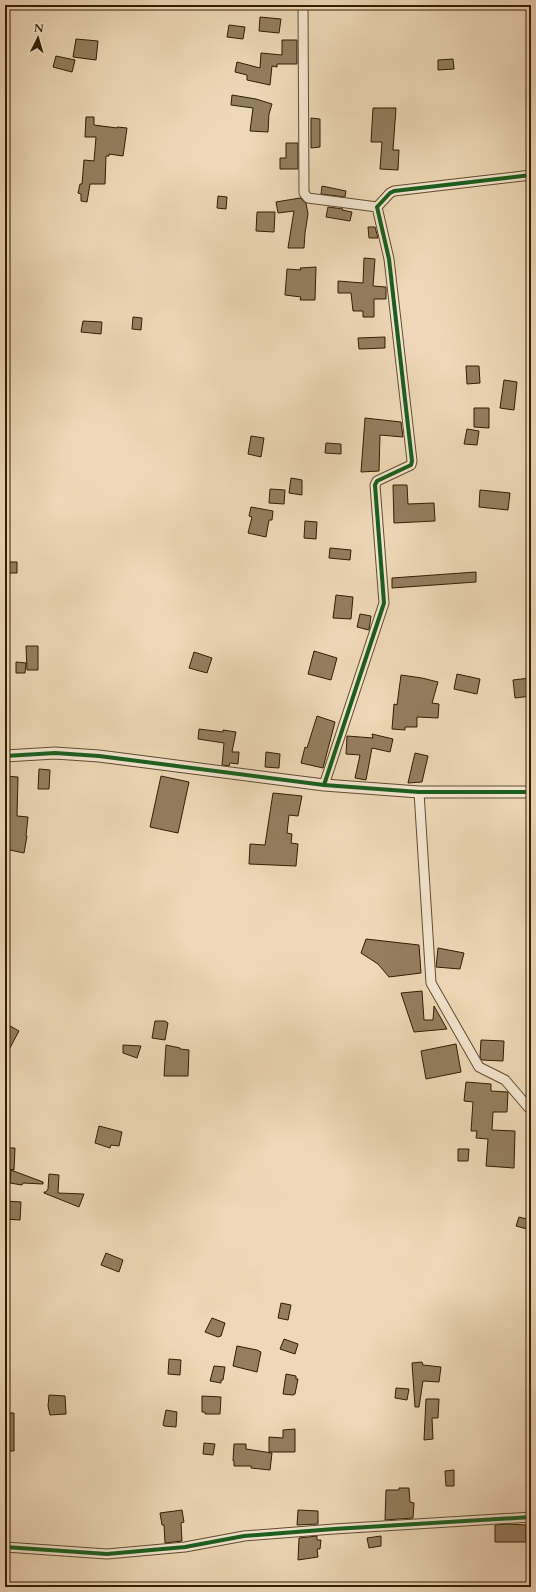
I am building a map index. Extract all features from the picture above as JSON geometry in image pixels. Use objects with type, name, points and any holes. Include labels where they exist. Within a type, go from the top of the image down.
[{"type":"street","points":[[303,5],[304,193],[308,198],[377,207]]},
{"type":"street","points":[[377,207],[390,193],[394,191],[531,175]]},
{"type":"street","points":[[324,785],[384,603],[375,484],[377,481],[411,465],[412,461],[389,259],[377,207]]},
{"type":"street","points":[[5,756],[55,753],[99,756],[324,785],[418,792],[531,792]]},
{"type":"street","points":[[418,792],[431,983],[479,1067],[505,1080],[528,1107],[531,1108]]},
{"type":"street","points":[[5,1547],[107,1554],[185,1546],[244,1536],[389,1525],[531,1517]]},
{"type":"building","points":[[260,17],[281,19],[279,33],[259,31]]},
{"type":"building","points":[[229,25],[245,27],[243,39],[227,37]]},
{"type":"building","points":[[76,39],[98,41],[96,60],[73,57]]},
{"type":"building","points":[[282,40],[297,40],[297,64],[277,64],[277,67],[272,66],[270,85],[247,80],[247,75],[235,72],[237,62],[260,68],[261,53],[282,55]]},
{"type":"building","points":[[56,56],[75,60],[72,72],[53,67]]},
{"type":"building","points":[[453,59],[454,69],[438,70],[438,60]]},
{"type":"building","points":[[232,95],[256,99],[272,104],[269,114],[268,132],[250,131],[253,108],[231,105]]},
{"type":"building","points":[[373,108],[396,108],[393,150],[399,150],[398,170],[380,169],[382,142],[371,142]]},
{"type":"building","points":[[86,117],[94,117],[94,125],[127,128],[123,156],[109,154],[109,156],[106,156],[105,184],[90,184],[87,202],[81,201],[81,194],[78,193],[80,184],[82,184],[84,160],[94,161],[96,137],[85,137]]},
{"type":"building","points":[[311,118],[320,119],[320,147],[311,148]]},
{"type":"building","points":[[286,143],[298,143],[298,169],[280,169],[280,158],[286,158]]},
{"type":"building","points":[[322,186],[346,191],[345,197],[321,194]]},
{"type":"building","points":[[218,196],[227,197],[226,209],[217,208]]},
{"type":"building","points":[[300,198],[306,203],[308,214],[304,248],[288,248],[294,211],[278,213],[276,202]]},
{"type":"building","points":[[328,207],[352,212],[350,221],[326,217]]},
{"type":"building","points":[[257,212],[275,212],[274,232],[256,231]]},
{"type":"building","points":[[368,227],[375,227],[378,238],[369,238]]},
{"type":"building","points":[[364,258],[375,259],[373,286],[386,287],[386,299],[374,299],[374,317],[363,317],[363,311],[353,311],[351,293],[338,293],[338,281],[363,283]]},
{"type":"building","points":[[316,267],[315,300],[300,300],[301,297],[285,295],[287,269],[301,270],[300,268]]},
{"type":"building","points":[[133,317],[142,318],[141,330],[132,329]]},
{"type":"building","points":[[83,321],[102,322],[101,334],[81,332]]},
{"type":"building","points":[[385,337],[385,348],[359,349],[358,338]]},
{"type":"building","points":[[466,366],[479,366],[480,383],[467,384]]},
{"type":"building","points":[[504,380],[517,382],[514,410],[500,408]]},
{"type":"building","points":[[474,408],[489,408],[489,428],[474,427]]},
{"type":"building","points":[[365,418],[401,422],[403,437],[380,435],[379,471],[361,472]]},
{"type":"building","points":[[467,429],[479,431],[477,445],[464,444]]},
{"type":"building","points":[[251,436],[264,438],[261,457],[248,454]]},
{"type":"building","points":[[326,443],[341,444],[341,454],[325,453]]},
{"type":"building","points":[[291,478],[302,480],[302,495],[289,493]]},
{"type":"building","points":[[393,485],[407,485],[408,504],[434,503],[435,521],[394,523]]},
{"type":"building","points":[[270,489],[285,490],[284,504],[269,503]]},
{"type":"building","points":[[480,490],[510,493],[508,510],[479,507]]},
{"type":"building","points":[[251,507],[273,511],[272,520],[269,520],[266,537],[248,533],[252,517],[249,516]]},
{"type":"building","points":[[305,521],[317,522],[316,539],[304,538]]},
{"type":"building","points":[[330,548],[351,550],[350,560],[329,558]]},
{"type":"building","points":[[5,562],[17,562],[17,573],[5,573]]},
{"type":"building","points":[[476,572],[476,582],[392,588],[392,578]]},
{"type":"building","points":[[336,595],[353,597],[351,619],[333,618]]},
{"type":"building","points":[[360,614],[371,616],[369,630],[357,627]]},
{"type":"building","points":[[26,646],[38,646],[38,670],[27,670]]},
{"type":"building","points":[[314,651],[337,658],[331,680],[308,674]]},
{"type":"building","points":[[194,652],[212,658],[207,673],[189,668]]},
{"type":"building","points":[[16,662],[26,663],[25,673],[16,673]]},
{"type":"building","points":[[457,674],[480,679],[477,694],[454,689]]},
{"type":"building","points":[[401,675],[438,682],[432,703],[439,704],[438,718],[417,717],[417,727],[405,727],[405,730],[392,729],[394,704],[397,705]]},
{"type":"building","points":[[530,678],[531,696],[515,698],[513,680]]},
{"type":"building","points":[[317,716],[335,722],[323,768],[301,763],[305,747],[307,748]]},
{"type":"building","points":[[199,729],[236,732],[232,752],[239,752],[238,764],[230,763],[229,766],[222,765],[224,743],[198,739]]},
{"type":"building","points":[[372,734],[393,739],[390,752],[372,748],[366,780],[355,778],[360,755],[346,754],[347,736],[373,738]]},
{"type":"building","points":[[266,752],[280,754],[279,768],[265,767]]},
{"type":"building","points":[[415,753],[428,756],[422,782],[408,783]]},
{"type":"building","points":[[39,769],[50,770],[49,789],[38,789]]},
{"type":"building","points":[[5,776],[18,777],[17,816],[28,817],[24,853],[5,849]]},
{"type":"building","points":[[161,776],[189,782],[178,833],[150,827]]},
{"type":"building","points":[[273,793],[302,796],[298,816],[289,815],[287,833],[292,834],[291,843],[298,844],[296,866],[249,864],[250,844],[265,845]]},
{"type":"building","points":[[366,939],[419,945],[421,973],[389,977],[378,964],[361,953]]},
{"type":"building","points":[[438,948],[464,953],[460,969],[436,967]]},
{"type":"building","points":[[422,991],[424,1020],[433,1020],[434,1006],[447,1029],[414,1032],[401,993]]},
{"type":"building","points":[[155,1021],[165,1021],[168,1023],[165,1040],[152,1038]]},
{"type":"building","points":[[5,1023],[19,1031],[5,1057]]},
{"type":"building","points":[[481,1040],[504,1041],[503,1061],[482,1060],[480,1057]]},
{"type":"building","points":[[456,1044],[461,1072],[426,1079],[421,1051]]},
{"type":"building","points":[[123,1045],[141,1046],[137,1058],[123,1053]]},
{"type":"building","points":[[166,1045],[189,1050],[188,1076],[164,1076]]},
{"type":"building","points":[[466,1082],[491,1084],[491,1091],[508,1092],[507,1112],[493,1112],[492,1130],[515,1131],[514,1168],[486,1166],[488,1139],[476,1138],[477,1131],[471,1131],[473,1102],[464,1101]]},
{"type":"building","points":[[99,1126],[122,1132],[119,1146],[111,1145],[110,1148],[95,1143]]},
{"type":"building","points":[[5,1148],[15,1148],[14,1170],[5,1169]]},
{"type":"building","points":[[458,1149],[469,1149],[468,1161],[458,1161]]},
{"type":"building","points":[[11,1170],[43,1182],[43,1184],[23,1183],[22,1185],[10,1183]]},
{"type":"building","points":[[49,1174],[59,1175],[58,1193],[84,1194],[79,1207],[44,1193],[48,1189]]},
{"type":"building","points":[[5,1201],[21,1202],[20,1220],[5,1219]]},
{"type":"building","points":[[519,1217],[531,1220],[531,1230],[516,1226]]},
{"type":"building","points":[[106,1253],[123,1260],[119,1272],[101,1265]]},
{"type":"building","points":[[281,1303],[291,1305],[288,1320],[278,1318]]},
{"type":"building","points":[[212,1318],[225,1323],[221,1336],[218,1337],[205,1332]]},
{"type":"building","points":[[284,1339],[298,1344],[295,1354],[280,1349]]},
{"type":"building","points":[[237,1346],[261,1352],[257,1372],[233,1366]]},
{"type":"building","points":[[169,1359],[181,1360],[180,1375],[168,1374]]},
{"type":"building","points":[[422,1362],[423,1365],[441,1367],[439,1382],[423,1381],[419,1407],[415,1407],[412,1363]]},
{"type":"building","points":[[214,1366],[225,1367],[223,1380],[221,1380],[221,1383],[210,1381]]},
{"type":"building","points":[[286,1374],[296,1376],[296,1379],[298,1379],[295,1394],[293,1395],[283,1394]]},
{"type":"building","points":[[396,1388],[409,1389],[407,1400],[395,1398]]},
{"type":"building","points":[[49,1395],[65,1396],[66,1414],[50,1415],[48,1406]]},
{"type":"building","points":[[202,1396],[221,1397],[220,1414],[205,1414],[205,1412],[202,1412]]},
{"type":"building","points":[[426,1399],[439,1399],[438,1418],[432,1418],[433,1439],[424,1440]]},
{"type":"building","points":[[166,1410],[177,1412],[176,1427],[163,1425]]},
{"type":"building","points":[[5,1413],[14,1413],[14,1451],[5,1451]]},
{"type":"building","points":[[295,1429],[295,1452],[269,1452],[269,1437],[283,1438],[283,1430]]},
{"type":"building","points":[[204,1443],[215,1444],[213,1455],[203,1454]]},
{"type":"building","points":[[234,1444],[246,1444],[246,1449],[272,1453],[270,1470],[251,1468],[251,1466],[234,1466]]},
{"type":"building","points":[[454,1470],[454,1486],[446,1486],[445,1471]]},
{"type":"building","points":[[399,1488],[409,1488],[410,1502],[414,1503],[413,1518],[385,1520],[386,1490],[399,1490]]},
{"type":"building","points":[[182,1510],[184,1522],[181,1523],[182,1541],[165,1543],[164,1525],[162,1525],[160,1513]]},
{"type":"building","points":[[298,1510],[318,1511],[318,1524],[297,1525]]},
{"type":"building","points":[[495,1525],[526,1525],[526,1542],[495,1542]]},
{"type":"building","points":[[317,1536],[317,1540],[321,1540],[320,1549],[317,1549],[318,1557],[298,1560],[299,1538]]},
{"type":"building","points":[[381,1536],[381,1546],[369,1548],[367,1538]]},
{"type":"cycle path","points":[[324,785],[384,603],[375,485],[377,481],[411,465],[412,461],[389,259],[377,207],[390,193],[394,191],[531,175]]},
{"type":"cycle path","points":[[5,756],[55,753],[99,756],[324,785],[419,792],[531,792]]},
{"type":"cycle path","points":[[5,1547],[107,1554],[185,1547],[244,1536],[531,1517]]}]
